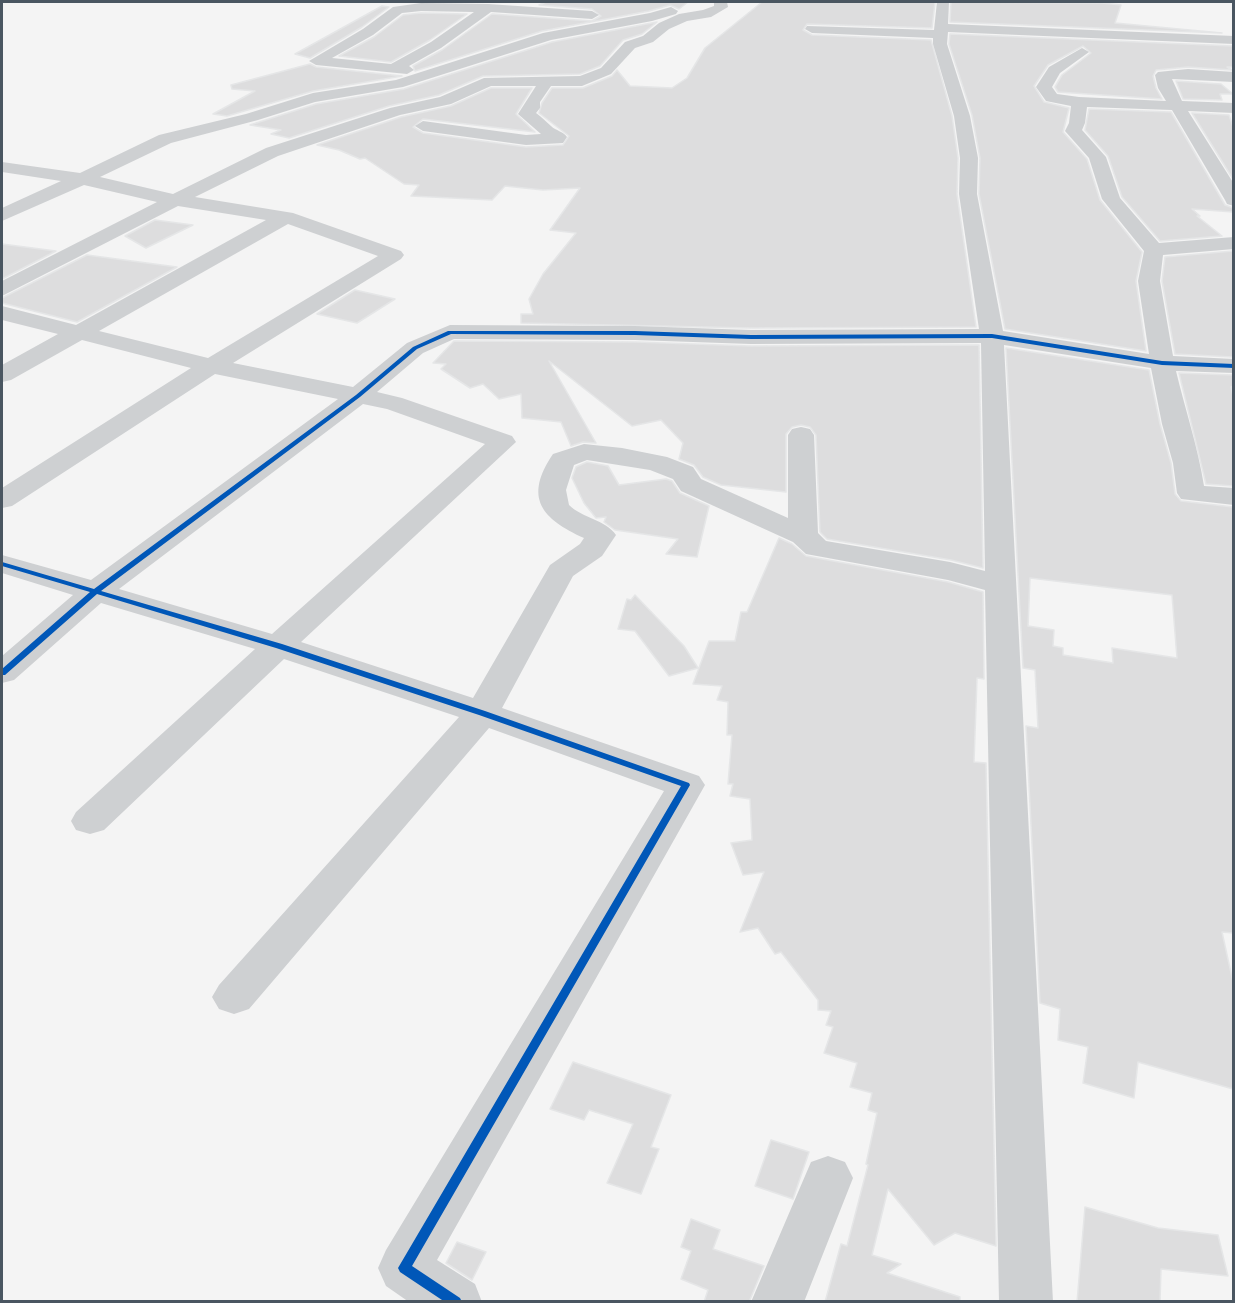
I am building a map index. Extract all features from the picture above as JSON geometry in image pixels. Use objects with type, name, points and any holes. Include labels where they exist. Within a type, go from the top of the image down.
[{"type":"street","points":[[522,11],[536,2]]},
{"type":"street","points":[[2,215],[165,139],[252,117],[313,98],[398,84],[548,36],[652,17],[704,2]]},
{"type":"street","points":[[652,17],[488,8],[421,7],[398,10],[368,32],[316,61],[489,81],[582,81],[606,71],[630,45],[648,39],[664,26],[684,17],[706,14],[722,7],[719,3],[721,2]]},
{"type":"street","points":[[393,69],[429,50],[488,8]]},
{"type":"street","points":[[942,21],[940,44],[962,117],[967,147],[969,194],[992,336],[1026,1302]]},
{"type":"street","points":[[812,29],[942,21],[1233,39]]},
{"type":"street","points":[[1082,52],[1053,70],[1044,87],[1052,98],[1079,102],[1233,108]]},
{"type":"street","points":[[1233,77],[1164,75],[1166,88],[1233,200]]},
{"type":"street","points":[[2,289],[272,152],[396,111],[445,101],[489,81]]},
{"type":"street","points":[[423,126],[526,140],[556,139],[559,137],[543,129],[543,125],[526,114],[532,108],[532,102],[544,85],[541,82]]},
{"type":"street","points":[[1079,102],[1077,123],[1073,131],[1097,158],[1111,199],[1154,250],[1149,281],[1162,363],[1175,424],[1187,463],[1191,494],[1233,497]]},
{"type":"street","points":[[2,167],[82,179],[175,200],[286,217],[394,255],[211,366],[2,500]]},
{"type":"street","points":[[2,375],[286,217]]},
{"type":"street","points":[[1154,250],[1233,243]]},
{"type":"street","points":[[2,313],[211,366],[393,403],[503,442],[367,563],[90,821]]},
{"type":"street","points":[[2,673],[95,592],[358,396],[415,348],[450,332],[635,333],[751,337],[992,336],[1162,363],[1233,366]]},
{"type":"street","points":[[801,435],[802,536]]},
{"type":"street","points":[[234,996],[482,713],[561,571],[591,550],[601,535],[568,520],[555,509],[550,497],[554,479],[563,460],[584,452],[657,463],[682,473],[692,485],[802,536],[817,548],[950,571],[1000,584]]},
{"type":"street","points":[[2,564],[279,646],[482,713],[686,785],[404,1268],[456,1302]]},
{"type":"street","points":[[777,1302],[828,1178]]},
{"type":"building","points":[[546,2],[688,2],[679,9],[670,5],[649,11],[542,31],[415,71],[413,66],[442,50],[492,14],[592,21],[601,16],[592,9],[539,5]]},
{"type":"building","points":[[762,2],[935,2],[932,28],[807,24],[803,30],[812,35],[931,40],[952,116],[958,158],[957,194],[976,327],[751,328],[521,323],[521,314],[533,314],[529,299],[543,274],[576,233],[550,230],[580,188],[543,190],[505,186],[492,200],[411,196],[419,185],[404,184],[365,158],[360,159],[339,150],[317,145],[401,117],[451,106],[491,88],[532,88],[516,114],[535,132],[423,119],[413,127],[423,133],[526,147],[563,145],[569,136],[539,113],[542,103],[552,88],[583,88],[612,76],[617,70],[630,86],[672,88],[687,78],[705,48]]},
{"type":"building","points":[[951,2],[1121,5],[1115,23],[1222,33],[950,22]]},
{"type":"building","points":[[382,6],[389,7],[362,27],[310,58],[295,54]]},
{"type":"building","points":[[467,14],[430,40],[391,62],[339,56],[374,37],[403,15]]},
{"type":"building","points":[[657,22],[642,34],[623,40],[600,66],[580,74],[483,76],[439,95],[389,106],[289,138],[271,134],[281,130],[250,125],[316,104],[404,89],[552,42]]},
{"type":"building","points":[[950,34],[1233,46],[1233,67],[1227,67],[1232,70],[1188,67],[1156,70],[1153,76],[1162,99],[1058,92],[1055,87],[1062,75],[1091,53],[1083,46],[1048,65],[1034,86],[1044,102],[1069,108],[1063,132],[1087,159],[1100,200],[1142,252],[1136,281],[1146,351],[1005,329],[979,194],[980,158],[972,115],[949,44]]},
{"type":"building","points":[[310,64],[316,67],[402,76],[313,91],[227,116],[213,114],[255,91],[232,89],[231,85]]},
{"type":"building","points":[[1176,81],[1221,84],[1233,94],[1220,94],[1222,100],[1183,99]]},
{"type":"building","points":[[1089,109],[1171,112],[1225,205],[1233,208],[1233,212],[1192,209],[1200,216],[1197,216],[1222,236],[1160,241],[1122,197],[1108,156],[1085,130]]},
{"type":"building","points":[[1192,113],[1229,115],[1233,127],[1233,179]]},
{"type":"building","points":[[155,220],[193,225],[146,248],[125,236]]},
{"type":"building","points":[[2,244],[56,251],[2,279]]},
{"type":"building","points":[[1233,251],[1233,357],[1175,354],[1162,281],[1165,257]]},
{"type":"building","points":[[87,255],[177,267],[77,322],[2,303],[2,298]]},
{"type":"building","points":[[355,290],[395,299],[357,323],[317,314]]},
{"type":"building","points":[[454,341],[635,342],[751,346],[979,345],[983,568],[951,560],[827,539],[820,532],[816,435],[810,427],[801,425],[792,427],[786,434],[786,492],[721,485],[703,477],[694,465],[679,459],[683,443],[661,420],[632,426],[549,361],[596,443],[583,442],[571,446],[561,422],[522,418],[521,394],[499,399],[483,384],[470,388],[441,369],[446,364],[433,363]]},
{"type":"building","points":[[1006,348],[1149,370],[1171,463],[1175,494],[1181,501],[1233,507],[1233,933],[1222,932],[1233,982],[1233,1089],[1138,1062],[1134,1098],[1083,1083],[1088,1047],[1058,1040],[1060,1009],[1040,1003],[1026,726],[1038,728],[1035,670],[1023,668]],"holes":[[[1030,578],[1172,595],[1177,658],[1112,648],[1113,663],[1063,655],[1063,648],[1053,646],[1054,630],[1028,626]]]},
{"type":"building","points":[[1179,373],[1233,375],[1233,386],[1231,387],[1233,396],[1233,486],[1206,484]]},
{"type":"building","points":[[587,462],[608,466],[619,485],[666,479],[672,481],[680,493],[709,506],[697,557],[666,554],[678,539],[615,530],[604,522],[606,517],[596,518],[584,503],[572,478],[576,467]]},
{"type":"building","points":[[779,538],[792,544],[806,556],[948,582],[983,592],[984,679],[977,678],[974,762],[986,763],[996,1246],[955,1233],[934,1245],[888,1189],[872,1255],[901,1264],[887,1273],[960,1297],[960,1302],[825,1302],[841,1244],[847,1246],[868,1165],[866,1164],[877,1113],[868,1110],[872,1093],[850,1087],[857,1063],[824,1053],[833,1027],[826,1025],[831,1011],[818,1010],[818,1000],[781,952],[775,954],[758,928],[740,932],[764,872],[743,875],[731,843],[752,840],[750,799],[730,796],[733,784],[728,784],[732,735],[727,735],[728,702],[717,700],[722,686],[693,684],[709,641],[735,641],[741,612],[747,612]]},
{"type":"building","points":[[635,595],[684,646],[698,668],[669,676],[635,631],[618,629],[627,599],[631,600]]},
{"type":"building","points":[[573,1062],[671,1095],[651,1147],[659,1149],[641,1194],[607,1183],[633,1124],[589,1110],[584,1120],[550,1109]]},
{"type":"building","points":[[771,1140],[809,1152],[793,1199],[755,1186]]},
{"type":"building","points":[[1085,1207],[1158,1228],[1218,1235],[1228,1276],[1161,1269],[1160,1302],[1077,1302]]},
{"type":"building","points":[[691,1219],[720,1230],[713,1249],[764,1266],[749,1302],[704,1302],[708,1290],[681,1279],[691,1251],[681,1247]]},
{"type":"building","points":[[457,1242],[486,1252],[472,1280],[446,1263]]},
{"type":"cycle path","points":[[2,673],[95,592],[358,396],[415,348],[450,332],[635,333],[751,337],[992,336],[1162,363],[1234,366]]},
{"type":"cycle path","points":[[2,564],[279,646],[482,713],[686,785],[404,1268],[456,1302]]}]
